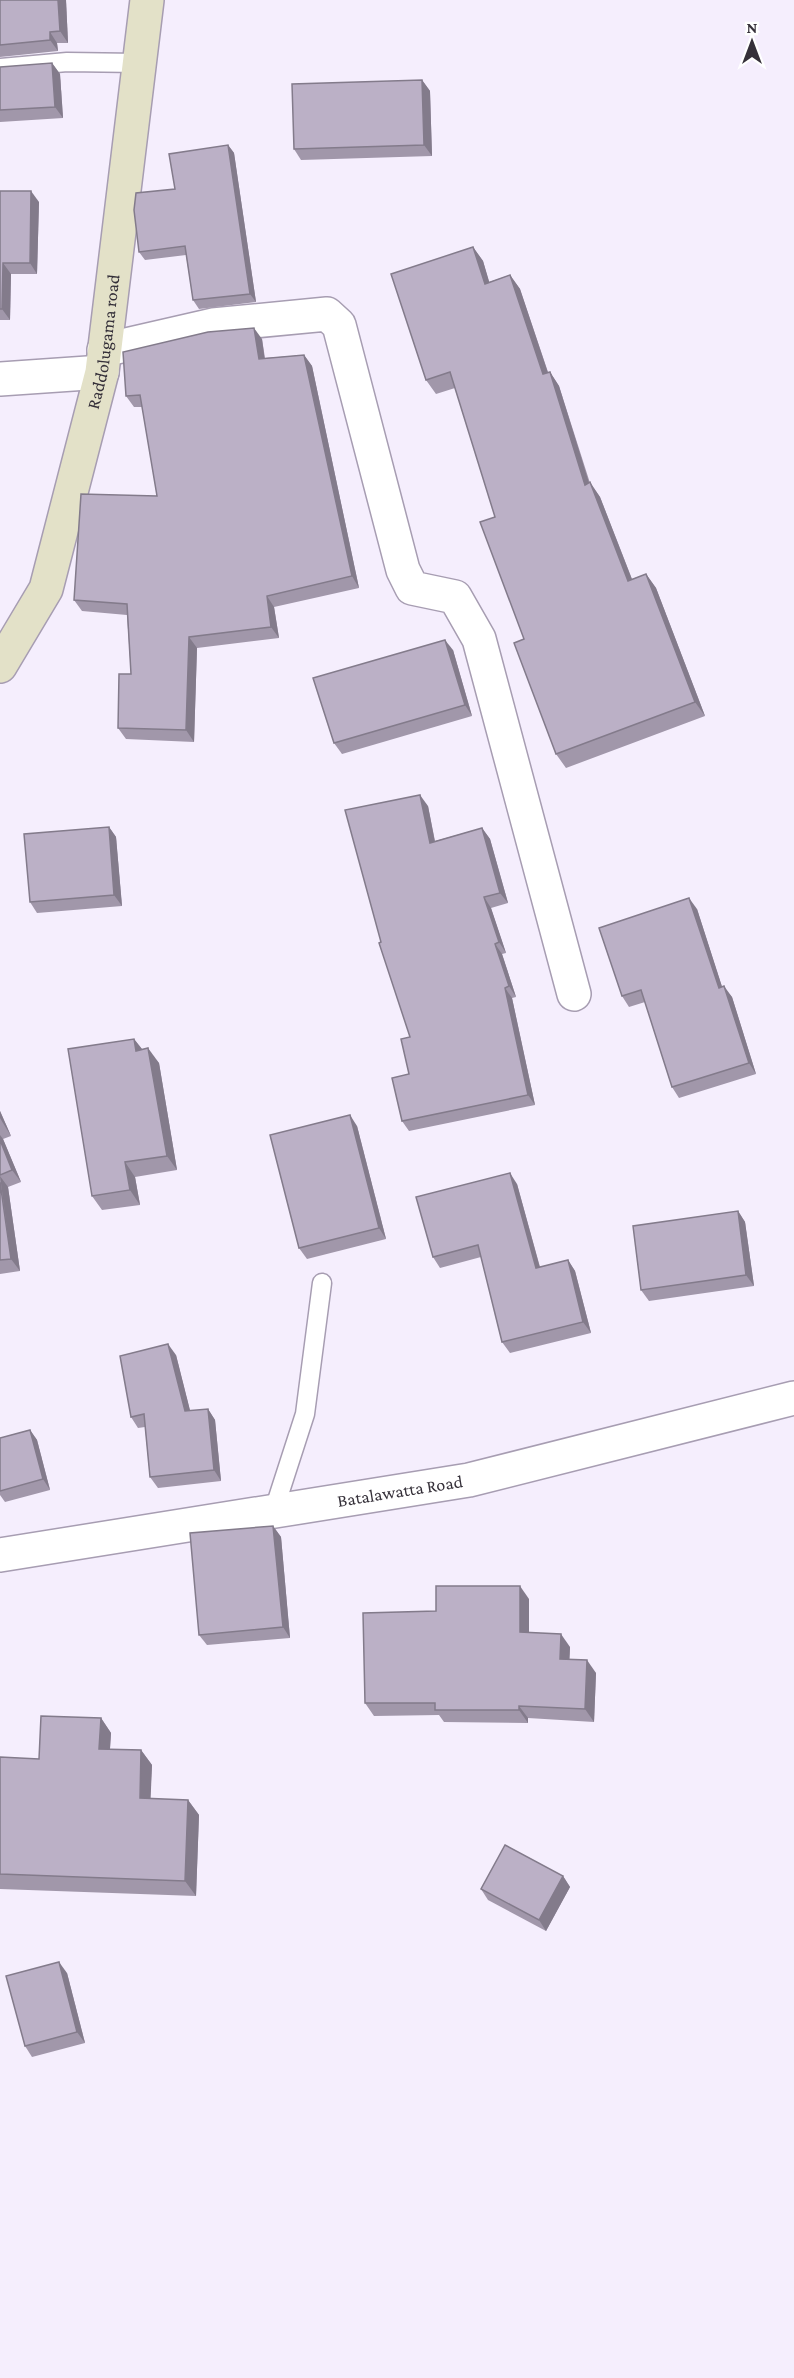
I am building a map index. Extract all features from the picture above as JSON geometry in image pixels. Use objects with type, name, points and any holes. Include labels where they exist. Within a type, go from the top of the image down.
[{"type":"street","name":"Raddolugama road","points":[[0,666],[46,589],[103,361],[147,0]]},
{"type":"street","points":[[0,379],[103,361],[213,325],[327,314],[339,325],[403,570],[412,588],[455,597],[479,639],[574,994]]},
{"type":"street","name":"Batalawatta Road","points":[[0,1555],[273,1514],[469,1480],[794,1398]]},
{"type":"lane","points":[[0,68],[67,62],[139,63]]},
{"type":"lane","points":[[273,1514],[304,1414],[322,1283]]},
{"type":"building","points":[[0,0],[58,0],[60,31],[50,32],[50,40],[0,45]]},
{"type":"building","points":[[52,63],[55,107],[0,110],[0,67]]},
{"type":"building","points":[[422,80],[424,145],[294,149],[292,84]]},
{"type":"building","points":[[228,145],[250,294],[193,300],[185,246],[139,252],[134,210],[136,193],[175,189],[169,154]]},
{"type":"building","points":[[0,191],[31,191],[30,263],[3,263],[2,309],[0,309]]},
{"type":"building","points":[[473,247],[485,284],[510,275],[543,374],[550,372],[585,485],[590,482],[628,581],[646,574],[695,702],[556,754],[514,643],[524,639],[480,522],[495,517],[450,372],[426,380],[391,274]]},
{"type":"building","points":[[254,328],[259,359],[304,355],[352,576],[267,596],[271,627],[189,637],[186,730],[118,728],[119,674],[131,674],[127,604],[74,600],[81,494],[157,496],[140,395],[126,396],[123,352],[208,332]]},
{"type":"building","points":[[445,640],[465,705],[334,743],[313,678]]},
{"type":"building","points":[[420,795],[430,843],[482,828],[500,893],[484,897],[499,942],[495,944],[509,986],[505,988],[528,1095],[402,1121],[392,1078],[409,1074],[401,1039],[410,1037],[379,943],[381,942],[345,810]]},
{"type":"building","points":[[109,827],[114,895],[30,902],[24,834]]},
{"type":"building","points":[[689,898],[719,988],[724,986],[749,1063],[672,1087],[641,990],[622,996],[599,928]]},
{"type":"building","points":[[134,1039],[136,1051],[148,1048],[167,1156],[125,1162],[130,1190],[92,1196],[68,1049]]},
{"type":"building","points":[[350,1115],[379,1228],[299,1248],[270,1135]]},
{"type":"building","points":[[0,1140],[12,1170],[0,1175]]},
{"type":"building","points":[[510,1173],[536,1268],[568,1260],[583,1322],[502,1342],[478,1245],[433,1257],[416,1197]]},
{"type":"building","points":[[0,1182],[11,1259],[0,1260]]},
{"type":"building","points":[[738,1211],[746,1275],[641,1290],[633,1226]]},
{"type":"building","points":[[168,1344],[185,1411],[208,1409],[214,1470],[150,1477],[144,1414],[131,1417],[120,1356]]},
{"type":"building","points":[[30,1430],[43,1479],[0,1491],[0,1438]]},
{"type":"building","points":[[273,1526],[283,1627],[199,1635],[190,1533]]},
{"type":"building","points":[[436,1586],[520,1586],[520,1632],[561,1634],[560,1659],[587,1660],[585,1709],[519,1706],[519,1710],[435,1710],[435,1703],[365,1703],[363,1613],[436,1611]]},
{"type":"building","points":[[41,1716],[101,1718],[99,1749],[141,1750],[140,1798],[188,1800],[185,1881],[0,1874],[0,1757],[39,1759]]},
{"type":"building","points":[[505,1845],[563,1876],[539,1920],[481,1889]]},
{"type":"building","points":[[59,1962],[77,2032],[25,2046],[6,1976]]}]
